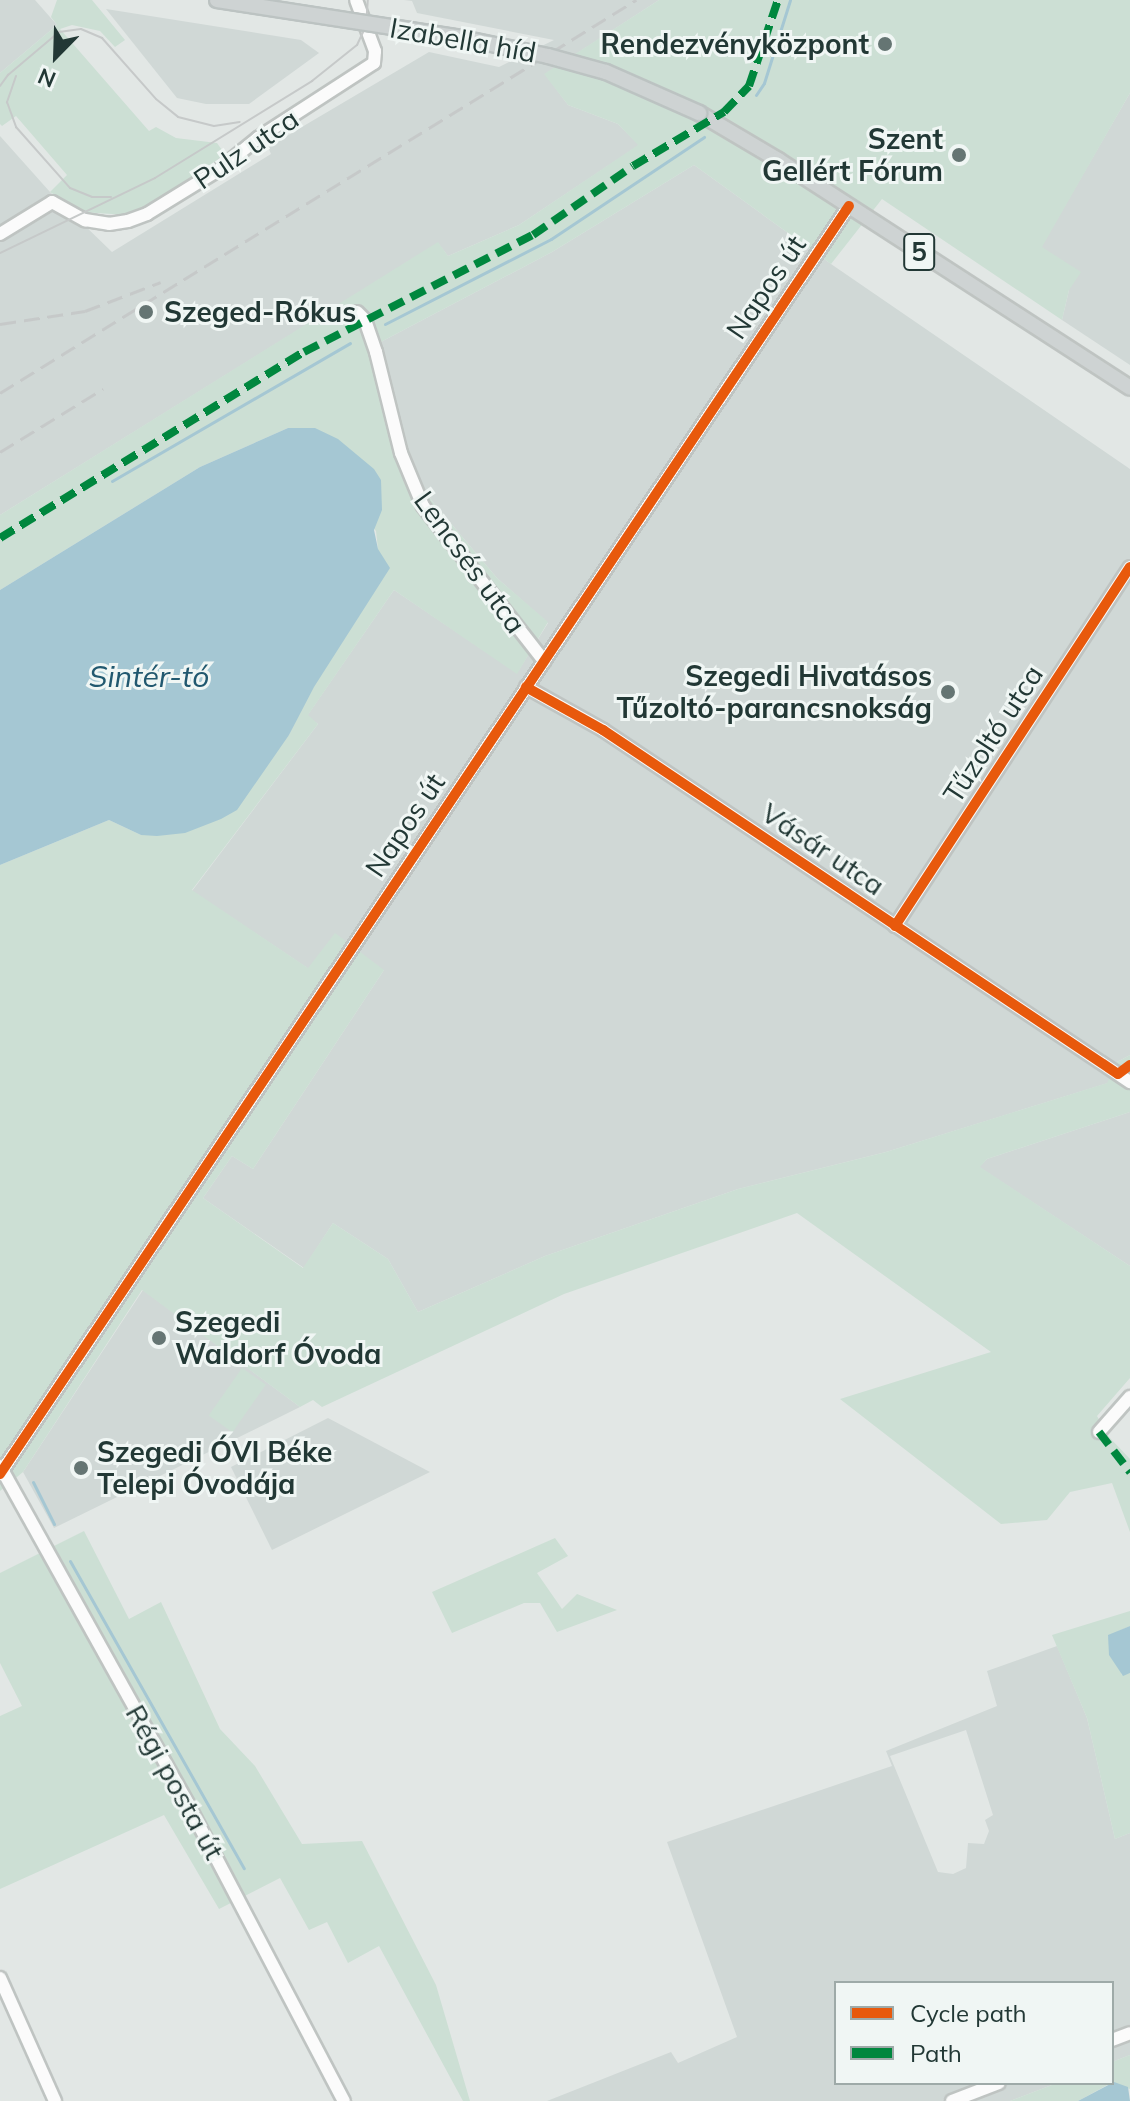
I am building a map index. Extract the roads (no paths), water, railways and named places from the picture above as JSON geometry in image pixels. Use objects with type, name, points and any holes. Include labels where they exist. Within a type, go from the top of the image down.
[{"type":"main road","name":"Izabella híd","points":[[217,0],[462,38],[606,72],[699,113],[849,206]]},
{"type":"main road","name":"5","points":[[849,206],[1130,388]]},
{"type":"street","name":"Pulz utca","points":[[0,234],[52,202],[85,220],[128,221],[147,214],[220,169],[258,138],[374,63],[375,51],[356,0]]},
{"type":"street","name":"Napos út","points":[[1,1470],[849,206]]},
{"type":"street","name":"Lencsés utca","points":[[361,316],[401,453],[423,506],[544,661]]},
{"type":"street","name":"Tűzoltó utca","points":[[895,926],[1130,567]]},
{"type":"street","name":"Vásár utca","points":[[526,687],[603,730],[1130,1082]]},
{"type":"street","points":[[1118,1074],[1130,1065]]},
{"type":"street","points":[[1099,1432],[1130,1397]]},
{"type":"street","name":"Régi posta út","points":[[1,1470],[182,1794],[344,2101]]},
{"type":"street","points":[[0,1978],[55,2101]]},
{"type":"street","points":[[952,2101],[994,2085]]},
{"type":"water","name":"Sintér-tó","points":[[288,428],[315,428],[338,439],[374,469],[381,480],[382,510],[374,530],[378,549],[390,568],[314,687],[289,735],[237,810],[221,819],[185,833],[157,836],[141,835],[109,820],[0,865],[0,590],[200,467]]},
{"type":"water","points":[[1130,1626],[1130,1673],[1123,1676],[1109,1655],[1108,1635]]},
{"type":"water","points":[[1114,2082],[1128,2087],[1130,2101],[1078,2101],[1114,2085]]},
{"type":"waterway","points":[[756,95],[764,83],[790,0]]},
{"type":"waterway","points":[[385,324],[551,239],[704,137]]},
{"type":"waterway","points":[[112,481],[350,343]]},
{"type":"waterway","points":[[33,1482],[54,1524]]},
{"type":"waterway","points":[[70,1561],[244,1868]]},
{"type":"tram line","points":[[0,253],[155,178],[312,81],[357,45],[366,26],[368,0]]},
{"type":"tram line","points":[[0,86],[8,75],[59,32],[81,29],[102,38],[156,99],[178,117],[214,126],[240,122]]},
{"type":"tram line","points":[[16,76],[7,102],[16,127],[70,188],[92,197],[111,197]]},
{"type":"railway","points":[[0,393],[636,0]]},
{"type":"railway","points":[[0,324],[85,311],[161,282]]},
{"type":"railway","points":[[0,452],[103,389]]},
{"type":"place","name":"Rendezvényközpont","points":[[885,44]]},
{"type":"place","name":"Szent Gellért Fórum","points":[[959,155]]},
{"type":"place","name":"Szeged-Rókus","points":[[146,312]]},
{"type":"place","name":"Szegedi Hivatásos Tűzoltó-parancsnokság","points":[[948,692]]},
{"type":"place","name":"Szegedi Waldorf Óvoda","points":[[159,1338]]},
{"type":"place","name":"Szegedi ÓVI Béke Telepi Óvodája","points":[[81,1468]]}]
